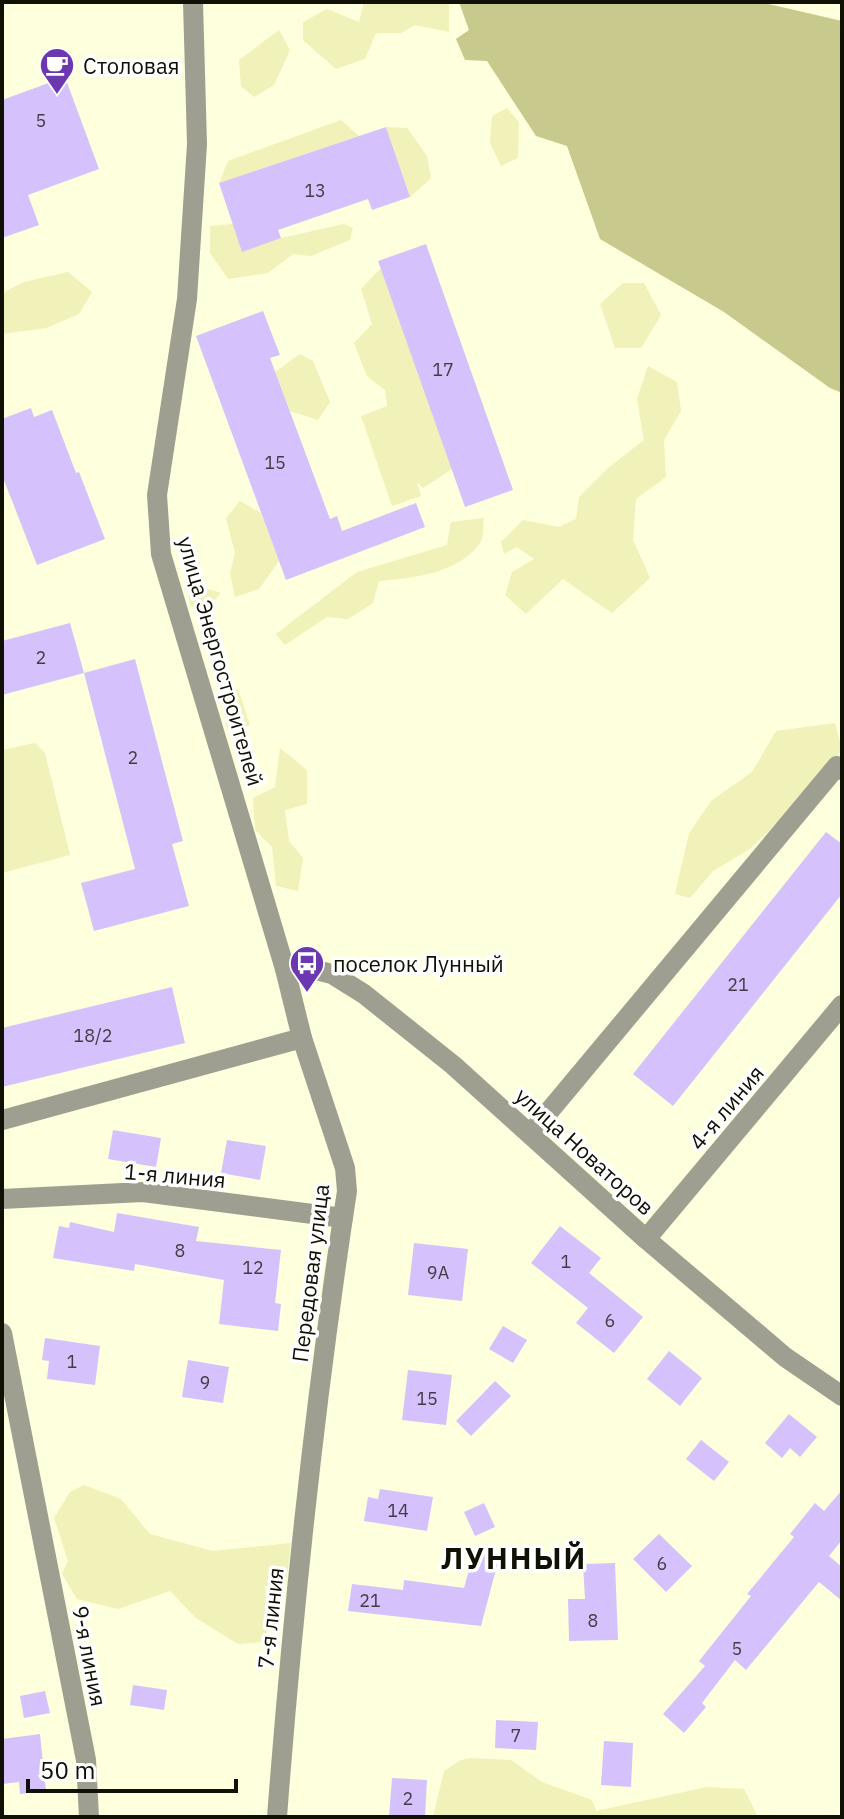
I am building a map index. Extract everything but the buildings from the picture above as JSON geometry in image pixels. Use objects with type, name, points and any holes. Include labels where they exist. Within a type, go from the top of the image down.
[{"type":"street","name":"улица Энергостроителей","points":[[193,2],[197,144],[187,299],[157,495],[161,554],[285,969],[302,1038]]},
{"type":"street","points":[[531,1133],[840,768]]},
{"type":"street","name":"улица Новаторов","points":[[285,969],[304,967],[332,974],[364,994],[531,1133],[646,1239],[785,1357],[842,1396]]},
{"type":"street","name":"4-я линия","points":[[646,1239],[842,1005]]},
{"type":"street","points":[[2,1120],[302,1038]]},
{"type":"street","name":"Передовая улица","points":[[302,1038],[345,1168],[347,1191],[316,1424]]},
{"type":"street","name":"1-я линия","points":[[2,1199],[143,1192],[343,1218]]},
{"type":"street","name":"9-я линия","points":[[2,1333],[86,1760],[89,1817]]},
{"type":"street","name":"7-я линия","points":[[277,1817],[290,1652],[316,1424]]},
{"type":"shaded area","points":[[364,2],[449,2],[449,32],[415,25],[401,33],[376,33],[365,59],[336,69],[303,40],[303,22],[327,9],[359,22]]},
{"type":"shaded area","points":[[459,2],[760,2],[842,21],[842,393],[830,388],[724,312],[600,239],[567,146],[536,136],[487,61],[465,60],[456,39],[469,30]]},
{"type":"shaded area","points":[[279,30],[290,50],[274,85],[254,97],[241,86],[239,60]]},
{"type":"shaded area","points":[[507,108],[519,122],[518,158],[501,166],[490,143],[492,116]]},
{"type":"shaded area","points":[[341,120],[359,136],[219,183],[228,161]]},
{"type":"shaded area","points":[[386,127],[407,128],[427,156],[431,178],[410,197]]},
{"type":"shaded area","points":[[233,224],[242,251],[281,238],[344,224],[353,228],[350,240],[311,256],[293,254],[268,273],[228,279],[210,253],[210,226]]},
{"type":"shaded area","points":[[381,268],[452,469],[423,488],[417,482],[421,496],[392,506],[361,416],[387,406],[385,390],[367,376],[354,343],[372,324],[361,289]]},
{"type":"shaded area","points":[[68,272],[92,292],[79,314],[46,328],[2,334],[2,293],[24,282]]},
{"type":"shaded area","points":[[623,283],[644,283],[661,315],[641,348],[615,348],[600,304]]},
{"type":"shaded area","points":[[300,354],[313,361],[330,402],[318,420],[290,411],[275,372]]},
{"type":"shaded area","points":[[648,366],[677,382],[681,411],[664,440],[666,477],[636,499],[633,540],[650,578],[612,613],[563,579],[526,614],[505,595],[512,572],[534,559],[517,547],[504,554],[501,542],[523,520],[559,527],[576,519],[579,497],[608,468],[644,440],[637,399]]},
{"type":"shaded area","points":[[240,501],[261,513],[279,561],[259,589],[235,597],[230,573],[235,553],[226,518]]},
{"type":"shaded area","points":[[484,518],[480,543],[460,562],[434,572],[379,581],[373,603],[348,619],[327,617],[285,645],[276,634],[357,572],[447,545],[451,522]]},
{"type":"shaded area","points":[[188,583],[221,593],[207,608],[190,606]]},
{"type":"shaded area","points":[[238,689],[250,725],[227,730],[222,697]]},
{"type":"shaded area","points":[[835,723],[842,750],[809,791],[750,849],[713,871],[690,898],[675,894],[689,833],[711,801],[752,772],[776,731]]},
{"type":"shaded area","points":[[35,743],[45,753],[70,855],[2,873],[2,750]]},
{"type":"shaded area","points":[[280,748],[307,770],[307,804],[285,810],[289,841],[303,858],[298,891],[276,886],[272,847],[255,830],[253,798],[275,787]]},
{"type":"shaded area","points":[[84,1485],[121,1499],[150,1534],[213,1551],[291,1543],[286,1585],[264,1586],[276,1617],[262,1642],[238,1644],[196,1618],[170,1591],[118,1609],[77,1599],[62,1574],[68,1561],[54,1518],[70,1492]]},
{"type":"shaded area","points":[[470,1758],[511,1760],[542,1782],[592,1800],[596,1811],[707,1787],[744,1789],[758,1817],[433,1817],[444,1771]]},
{"type":"place","name":"Столовая","points":[[57,96]]},
{"type":"place","name":"поселок Лунный","points":[[307,994]]},
{"type":"district","name":"ЛУННЫЙ","points":[[514,1557]]}]
